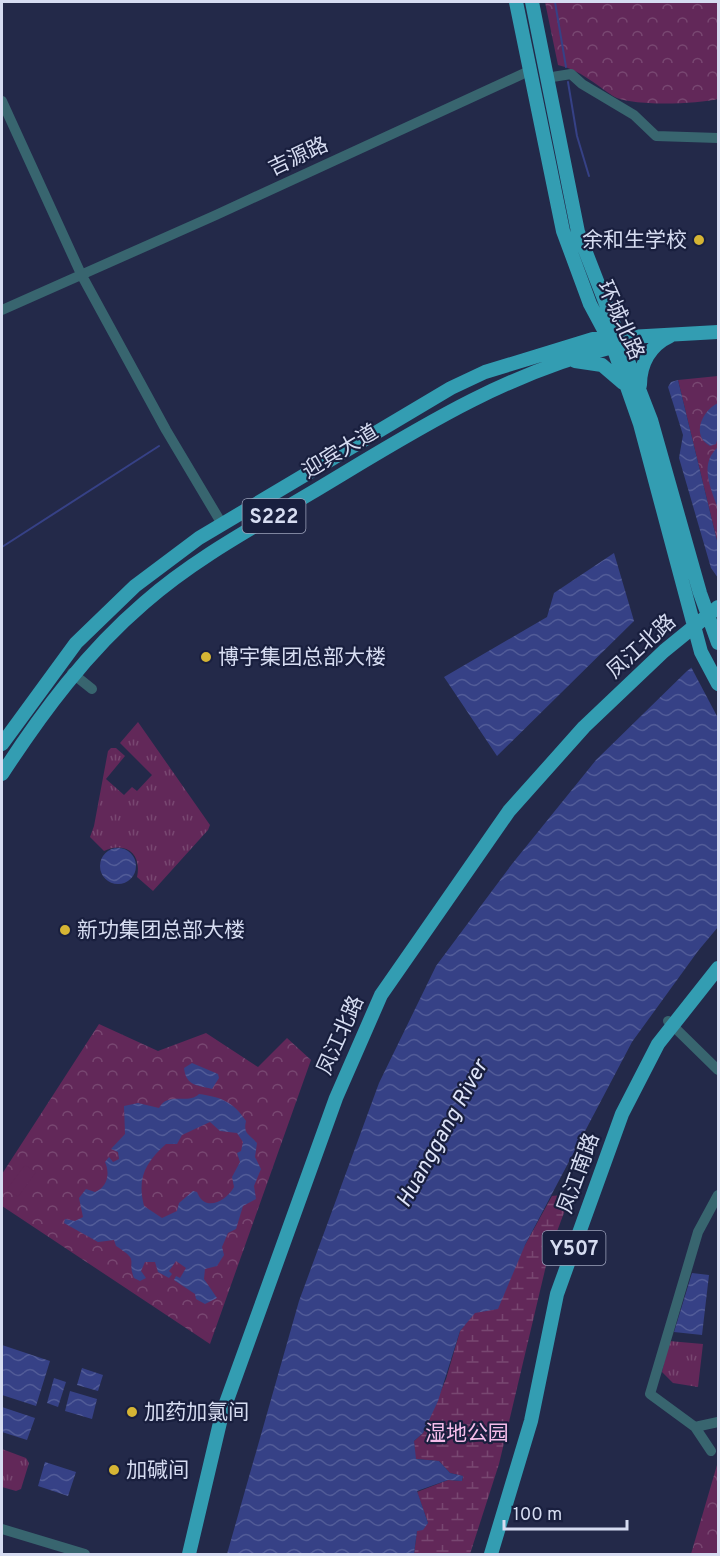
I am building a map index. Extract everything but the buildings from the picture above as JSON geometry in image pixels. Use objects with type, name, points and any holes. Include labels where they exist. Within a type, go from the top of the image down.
[{"type":"main road","name":"环城北路","points":[[516,2],[563,231],[590,304],[617,342]]},
{"type":"main road","name":"环城北路","points":[[532,2],[578,232],[713,612],[718,642]]},
{"type":"main road","points":[[530,76],[546,78]]},
{"type":"main road","name":"S222","points":[[617,342],[673,334],[718,332]]},
{"type":"main road","points":[[562,362],[583,361],[602,365],[635,393],[646,357],[658,343],[673,334]]},
{"type":"main road","name":"迎宾大道","points":[[2,744],[23,711],[76,643],[95,624],[135,586],[222,524],[459,384],[532,357],[593,339],[617,342]]},
{"type":"main road","name":"迎宾大道","points":[[2,774],[37,721],[84,660],[144,602],[208,555],[459,404],[528,373],[617,342]]},
{"type":"main road","name":"环城北路","points":[[635,393],[640,424],[701,652],[718,684]]},
{"type":"main road","points":[[254,506],[263,522]]},
{"type":"main road","points":[[166,563],[177,577]]},
{"type":"main road","name":"凤江北路","points":[[189,1554],[222,1413],[336,1098],[381,995],[509,811],[584,728],[664,651],[713,612]]},
{"type":"main road","points":[[95,624],[107,638]]},
{"type":"main road","points":[[23,711],[37,721]]},
{"type":"main road","name":"凤江南路","points":[[491,1554],[531,1421],[557,1294],[622,1114],[658,1044],[718,968]]},
{"type":"street","points":[[546,78],[571,74],[582,84],[634,115],[656,136],[718,138]]},
{"type":"street","name":"吉源路","points":[[2,310],[530,76]]},
{"type":"street","points":[[2,100],[81,274],[166,430],[222,524]]},
{"type":"street","points":[[72,673],[92,689]]},
{"type":"street","points":[[668,1021],[718,1070]]},
{"type":"street","points":[[711,1451],[695,1427],[650,1394],[698,1232],[718,1195]]},
{"type":"street","points":[[695,1427],[718,1422]]},
{"type":"street","points":[[2,1529],[85,1554]]},
{"type":"green space","points":[[545,2],[718,2],[718,99],[649,103],[634,102],[613,96],[580,74],[558,65]]},
{"type":"green space","points":[[718,376],[718,545],[678,380]]},
{"type":"green space","points":[[138,722],[210,825],[153,891],[137,877],[137,862],[131,852],[119,848],[104,851],[90,837],[108,751],[111,748],[116,748],[125,756],[106,779],[124,795],[132,787],[137,791],[152,775],[120,743]]},
{"type":"green space","points":[[99,1024],[158,1051],[206,1033],[258,1067],[287,1038],[311,1060],[210,1344],[2,1206],[2,1174]]},
{"type":"green space","points":[[25,1165],[36,1172],[18,1197],[7,1189]]},
{"type":"green space","name":"湿地公园","points":[[571,1194],[549,1253],[499,1464],[470,1554],[414,1554],[417,1530],[428,1523],[417,1492],[448,1480],[462,1481],[463,1476],[450,1473],[439,1461],[415,1459],[414,1441],[423,1433],[446,1379],[460,1331],[525,1245],[552,1196]]},
{"type":"green space","points":[[669,1341],[703,1344],[698,1387],[673,1383],[662,1372]]},
{"type":"green space","points":[[2,1449],[26,1458],[29,1463],[21,1489],[16,1491],[2,1487]]},
{"type":"green space","points":[[718,1459],[718,1554],[691,1554],[717,1465]]},
{"type":"water","points":[[678,380],[718,545],[718,578],[711,568],[679,458],[683,435],[668,387],[671,382]]},
{"type":"water","points":[[718,403],[718,437],[716,444],[710,446],[701,436],[701,423],[708,411]]},
{"type":"water","points":[[717,448],[718,509],[708,477],[709,462]]},
{"type":"water","points":[[614,553],[634,621],[497,756],[444,677],[547,617],[554,593]]},
{"type":"water","name":"Huanggang River","points":[[718,647],[718,927],[632,1042],[525,1245],[498,1309],[475,1313],[460,1331],[438,1401],[423,1433],[414,1441],[416,1459],[439,1461],[450,1473],[463,1476],[462,1481],[448,1480],[417,1491],[428,1523],[423,1530],[417,1531],[414,1554],[227,1554],[299,1301],[379,1083],[436,966],[512,864],[596,760],[687,671]]},
{"type":"water","points":[[118,848],[131,853],[136,866],[131,879],[118,884],[105,879],[100,866],[105,853]]},
{"type":"water","points":[[192,1063],[218,1074],[219,1078],[212,1089],[194,1084],[187,1079],[184,1068]]},
{"type":"water","points":[[199,1094],[225,1101],[241,1114],[246,1121],[247,1134],[257,1143],[255,1157],[261,1169],[254,1186],[256,1199],[243,1206],[236,1229],[228,1233],[222,1247],[224,1255],[217,1266],[205,1269],[204,1279],[217,1298],[205,1304],[174,1280],[176,1276],[180,1278],[186,1268],[176,1261],[169,1271],[172,1274],[169,1278],[158,1272],[155,1262],[145,1262],[141,1271],[146,1278],[140,1281],[134,1278],[131,1258],[116,1246],[114,1240],[98,1242],[64,1223],[65,1219],[75,1221],[83,1217],[79,1198],[86,1189],[95,1192],[103,1187],[107,1175],[105,1162],[109,1157],[113,1162],[119,1159],[118,1152],[111,1149],[125,1134],[124,1106],[138,1103],[159,1108],[168,1100],[194,1097]],"holes":[[[210,1122],[220,1131],[237,1133],[243,1142],[241,1151],[237,1153],[240,1162],[232,1177],[234,1187],[226,1197],[216,1203],[210,1203],[205,1202],[197,1192],[193,1191],[179,1203],[177,1211],[162,1218],[144,1206],[142,1196],[144,1172],[166,1144],[177,1144],[182,1135]]]},
{"type":"water","points":[[692,1273],[709,1275],[702,1335],[674,1332]]},
{"type":"water","points":[[2,1345],[50,1361],[36,1406],[2,1395]]},
{"type":"water","points":[[82,1368],[103,1375],[98,1391],[77,1385]]},
{"type":"water","points":[[54,1378],[66,1382],[58,1407],[47,1403]]},
{"type":"water","points":[[70,1391],[97,1399],[92,1419],[65,1411]]},
{"type":"water","points":[[2,1407],[35,1418],[27,1440],[2,1432]]},
{"type":"water","points":[[45,1462],[76,1472],[68,1496],[38,1486]]},
{"type":"pier","points":[[718,644],[718,718],[690,665]]},
{"type":"waterway","points":[[555,2],[566,67]]},
{"type":"waterway","points":[[568,82],[577,136],[589,176]]},
{"type":"waterway","points":[[2,547],[159,446]]},
{"type":"place","name":"余和生学校","points":[[699,240]]},
{"type":"place","name":"博宇集团总部大楼","points":[[206,657]]},
{"type":"place","name":"新功集团总部大楼","points":[[65,930]]},
{"type":"place","name":"加药加氯间","points":[[132,1412]]},
{"type":"place","name":"加碱间","points":[[114,1470]]}]
